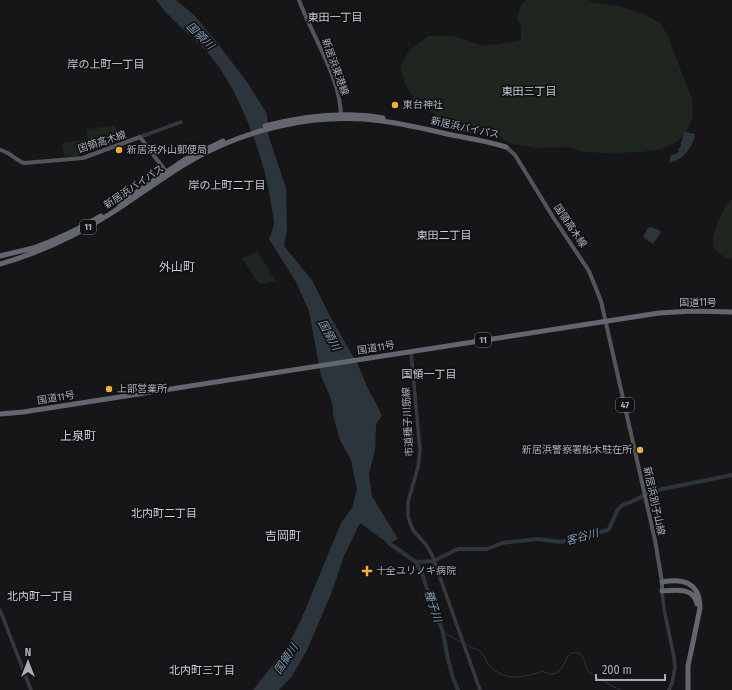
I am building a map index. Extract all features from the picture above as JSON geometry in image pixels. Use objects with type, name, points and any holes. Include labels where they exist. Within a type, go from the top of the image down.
[{"type":"highway","name":"新居浜バイパス","points":[[0,256],[34,248],[76,230],[109,211],[209,147],[236,137],[306,118],[341,119],[354,115],[382,118],[506,147]]},
{"type":"highway","name":"新居浜バイパス","points":[[0,264],[28,255],[77,233],[110,214],[167,173]]},
{"type":"highway","name":"国道11号","points":[[0,414],[29,411],[674,312],[732,312]]},
{"type":"highway","points":[[662,582],[672,580],[684,581],[694,588],[698,593],[700,601],[700,608],[688,666],[687,690]]},
{"type":"highway","points":[[662,591],[685,590],[693,595],[697,603],[687,658],[687,690]]},
{"type":"main road","name":"新居浜東港線","points":[[299,0],[339,97],[341,119]]},
{"type":"main road","name":"国領高木線","points":[[0,150],[7,152],[17,160],[24,163],[73,159],[90,156],[140,137],[167,173]]},
{"type":"main road","name":"国領高木線","points":[[506,147],[515,155],[553,217],[589,271],[601,301],[605,322]]},
{"type":"main road","name":"新居浜別子山線","points":[[605,322],[646,498],[662,582],[662,591]]},
{"type":"street","points":[[140,137],[182,122]]},
{"type":"street","name":"市道種子川筋線","points":[[411,352],[420,450],[418,467],[408,502],[408,517],[413,530],[427,546],[432,555],[480,690]]},
{"type":"street","points":[[662,591],[675,668],[669,690]]},
{"type":"street","points":[[0,610],[31,690]]},
{"type":"shaded area","points":[[527,0],[589,0],[594,3],[619,6],[646,15],[660,23],[667,34],[692,99],[693,116],[687,132],[675,143],[661,149],[641,152],[584,152],[566,147],[535,148],[508,143],[495,132],[470,133],[457,130],[414,99],[405,84],[400,66],[409,51],[428,36],[453,36],[484,46],[521,40],[521,26],[517,19],[522,4]]},
{"type":"shaded area","points":[[113,126],[123,134],[119,140],[120,142],[77,156],[64,156],[62,143],[88,139],[86,129]]},
{"type":"shaded area","points":[[732,199],[732,259],[724,257],[717,252],[714,247],[713,236],[721,215]]},
{"type":"shaded area","points":[[257,251],[275,281],[263,284],[258,283],[242,258],[254,254]]},
{"type":"water","name":"国領川","points":[[156,0],[176,0],[194,15],[247,82],[267,114],[268,134],[286,188],[287,229],[284,246],[312,280],[330,316],[358,365],[382,416],[376,424],[375,450],[369,474],[372,496],[398,539],[389,544],[360,523],[344,556],[331,594],[307,650],[292,676],[279,690],[253,690],[287,647],[301,620],[341,523],[352,508],[357,489],[351,460],[340,440],[333,415],[333,407],[321,376],[309,311],[296,282],[269,239],[274,224],[273,214],[264,168],[251,130],[235,94],[217,64],[203,47],[170,17]]},
{"type":"water","points":[[684,132],[695,134],[690,148],[683,156],[669,162],[671,155],[676,154],[679,151],[678,149],[681,146]]},
{"type":"water","points":[[651,227],[661,232],[653,244],[643,237],[648,228]]},
{"type":"waterway","name":"客谷川","points":[[416,562],[433,561],[458,549],[487,549],[502,543],[538,539],[561,542],[608,530],[618,510],[624,504],[653,491],[732,475]]},
{"type":"waterway","name":"種子川","points":[[386,539],[390,544],[416,562],[423,576],[437,621],[443,632],[447,655],[458,690]]},
{"type":"waterway","points":[[443,632],[462,643]]},
{"type":"waterway","points":[[466,645],[481,652],[488,664],[495,670],[501,674],[514,677],[521,677],[542,671],[551,674],[557,673],[569,655],[574,653],[580,654],[583,657],[590,673],[620,690]]},
{"type":"place","name":"東台神社","points":[[395,105]]},
{"type":"place","name":"新居浜外山郵便局","points":[[119,150]]},
{"type":"place","name":"上部営業所","points":[[109,389]]},
{"type":"place","name":"新居浜警察署船木駐在所","points":[[640,450]]},
{"type":"place","name":"十全ユリノキ病院","points":[[367,571]]},
{"type":"district","name":"東田一丁目","points":[[335,17]]},
{"type":"district","name":"岸の上町一丁目","points":[[106,64]]},
{"type":"district","name":"東田三丁目","points":[[529,91]]},
{"type":"district","name":"岸の上町二丁目","points":[[227,185]]},
{"type":"district","name":"東田二丁目","points":[[444,235]]},
{"type":"district","name":"外山町","points":[[177,267]]},
{"type":"district","name":"国領一丁目","points":[[429,374]]},
{"type":"district","name":"上泉町","points":[[78,436]]},
{"type":"district","name":"北内町二丁目","points":[[164,513]]},
{"type":"district","name":"吉岡町","points":[[283,536]]},
{"type":"district","name":"北内町一丁目","points":[[40,596]]},
{"type":"district","name":"北内町三丁目","points":[[202,670]]}]
